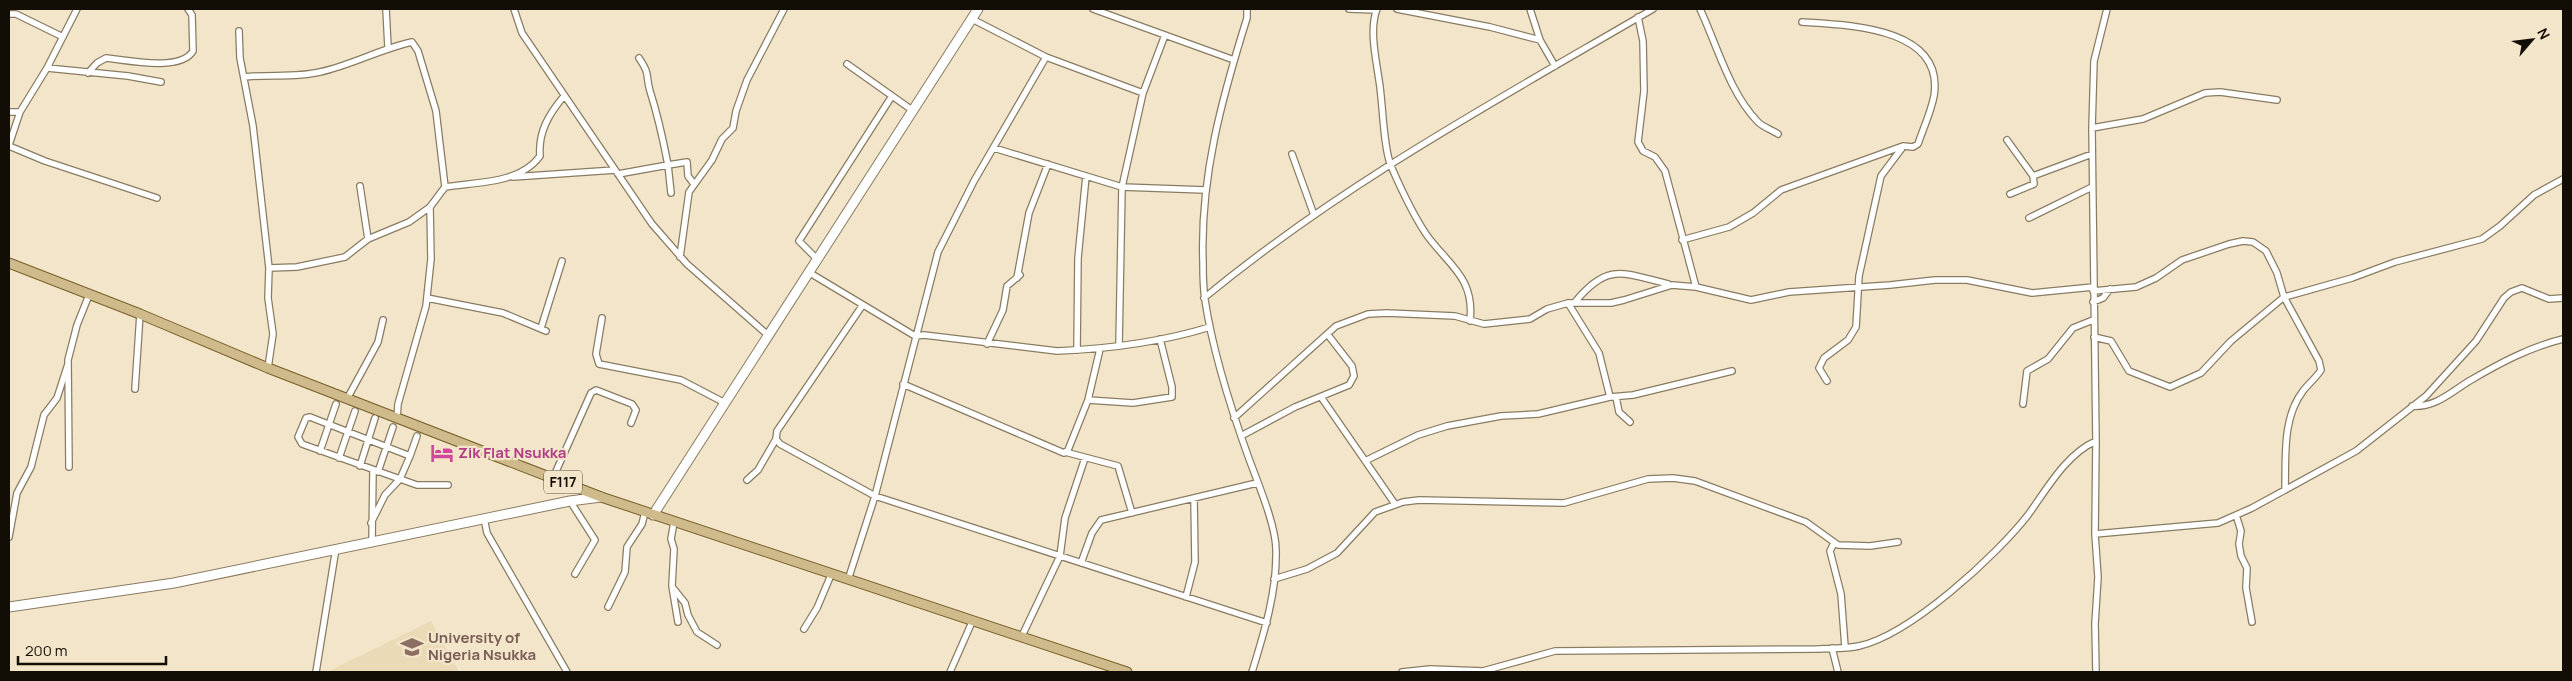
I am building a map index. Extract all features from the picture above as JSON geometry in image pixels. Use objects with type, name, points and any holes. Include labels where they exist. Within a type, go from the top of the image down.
[{"type":"main road","name":"F117","points":[[9,263],[140,314],[347,399],[395,423],[554,478],[649,514],[1127,672]]},
{"type":"street","points":[[77,9],[47,68],[20,112],[9,145],[45,161],[157,198]]},
{"type":"street","points":[[88,73],[97,63],[106,58],[166,63],[187,58],[193,51],[192,15],[188,9]]},
{"type":"street","points":[[386,9],[388,47]]},
{"type":"street","points":[[514,9],[522,33],[652,224],[680,257],[769,336]]},
{"type":"street","points":[[680,257],[688,192],[712,160],[722,139],[733,128],[736,111],[747,80],[784,9]]},
{"type":"street","points":[[608,607],[625,572],[627,547],[769,336],[978,9]]},
{"type":"street","points":[[1095,9],[1234,60]]},
{"type":"street","points":[[1247,9],[1247,18],[1216,126],[1205,190],[1202,242],[1204,298],[1210,327],[1234,418],[1276,544],[1274,579],[1267,623],[1252,672]]},
{"type":"street","points":[[1349,9],[1376,9],[1376,52],[1390,163],[1407,201],[1426,234],[1467,284],[1472,303],[1470,321]]},
{"type":"street","points":[[1396,9],[1490,27],[1540,40]]},
{"type":"street","points":[[1530,9],[1540,40],[1555,66]]},
{"type":"street","points":[[1204,298],[1314,215],[1390,163],[1638,17],[1643,11],[1653,9]]},
{"type":"street","points":[[1700,9],[1739,95],[1758,122],[1778,134]]},
{"type":"street","points":[[2097,671],[2095,624],[2098,577],[2095,534],[2096,441],[2092,128],[2094,62],[2107,9]]},
{"type":"street","points":[[9,14],[16,14],[63,37]]},
{"type":"street","points":[[1638,17],[1643,41],[1644,92],[1638,142],[1643,151],[1655,157],[1665,171],[1696,287]]},
{"type":"street","points":[[972,19],[1046,57],[1143,93]]},
{"type":"street","points":[[1682,240],[1730,227],[1754,214],[1781,190],[1904,146],[1913,147],[1918,144],[1934,96],[1932,67],[1916,48],[1888,32],[1802,22]]},
{"type":"street","points":[[239,31],[240,58],[253,126],[268,268],[268,298],[273,334],[268,368]]},
{"type":"street","points":[[1119,346],[1122,186],[1143,93],[1165,35]]},
{"type":"street","points":[[244,77],[270,74],[295,77],[322,72],[388,47],[412,42],[418,51],[436,112],[445,186],[430,208],[409,222],[368,239],[345,257],[330,262],[297,267],[268,268]]},
{"type":"street","points":[[848,580],[875,496],[938,252],[951,224],[1046,57]]},
{"type":"street","points":[[640,58],[649,72],[649,88],[660,118],[671,193]]},
{"type":"street","points":[[846,64],[912,110]]},
{"type":"street","points":[[47,68],[128,76],[161,82]]},
{"type":"street","points":[[2092,128],[2143,119],[2205,93],[2220,92],[2278,100]]},
{"type":"street","points":[[510,178],[533,165],[540,156],[539,148],[545,122],[564,96]]},
{"type":"street","points":[[817,259],[799,241],[892,96]]},
{"type":"street","points":[[9,112],[20,112]]},
{"type":"street","points":[[2007,140],[2033,176],[2034,184],[2010,194]]},
{"type":"street","points":[[1827,381],[1819,368],[1821,362],[1848,340],[1856,326],[1858,288],[1863,252],[1881,176],[1904,146]]},
{"type":"street","points":[[994,148],[1122,186],[1205,190]]},
{"type":"street","points":[[1292,154],[1314,215]]},
{"type":"street","points":[[2033,176],[2092,154]]},
{"type":"street","points":[[445,186],[510,178],[617,172],[687,162],[688,176],[694,184]]},
{"type":"street","points":[[987,344],[1003,310],[1007,286],[1010,281],[1020,276],[1029,213],[1048,164]]},
{"type":"street","points":[[1078,350],[1078,258],[1086,176]]},
{"type":"street","points":[[2094,337],[2111,341],[2129,371],[2170,388],[2201,373],[2231,341],[2285,297],[2352,278],[2395,262],[2482,239],[2500,226],[2534,195],[2563,179]]},
{"type":"street","points":[[360,186],[368,239]]},
{"type":"street","points":[[2029,218],[2092,186]]},
{"type":"street","points":[[372,540],[371,524],[376,472],[395,423],[398,404],[427,298],[431,259],[430,208]]},
{"type":"street","points":[[1575,302],[1589,285],[1602,276],[1618,272],[1672,285],[1696,287],[1751,300],[1789,292],[1953,279],[2032,293],[2136,287],[2156,278],[2176,263],[2243,241],[2253,242],[2266,251],[2285,297],[2319,361],[2321,370],[2302,392],[2292,411],[2288,431],[2285,490]]},
{"type":"street","points":[[427,298],[503,313],[544,329],[562,261]]},
{"type":"street","points":[[810,273],[862,306],[915,336],[924,335],[1057,351],[1100,349],[1160,339],[1210,327]]},
{"type":"street","points":[[1234,418],[1343,323],[1368,314],[1455,316],[1484,324],[1530,318],[1547,309],[1568,303],[1611,303],[1672,285]]},
{"type":"street","points":[[2095,534],[2208,525],[2236,515],[2356,451],[2426,396],[2476,341],[2507,294],[2522,288],[2549,300],[2563,298]]},
{"type":"street","points":[[2093,302],[2102,298],[2110,289]]},
{"type":"street","points":[[9,537],[17,492],[31,467],[44,415],[57,398],[68,364],[72,340],[89,295]]},
{"type":"street","points":[[1568,303],[1599,353],[1619,412],[1630,422]]},
{"type":"street","points":[[747,480],[758,470],[776,439],[777,431],[796,401],[862,306]]},
{"type":"street","points":[[135,389],[140,314]]},
{"type":"street","points":[[602,318],[596,354],[599,364],[681,380],[725,403]]},
{"type":"street","points":[[347,399],[378,342],[383,320]]},
{"type":"street","points":[[2023,404],[2028,370],[2048,358],[2073,328],[2093,320]]},
{"type":"street","points":[[1241,436],[1320,396],[1349,385],[1354,376],[1352,366],[1328,335]]},
{"type":"street","points":[[1088,400],[1133,403],[1172,397],[1172,387],[1160,339]]},
{"type":"street","points":[[2412,406],[2422,407],[2432,403],[2450,395],[2469,381],[2537,346],[2563,339]]},
{"type":"street","points":[[1065,452],[1088,400],[1100,349]]},
{"type":"street","points":[[68,364],[68,467]]},
{"type":"street","points":[[1367,460],[1418,435],[1447,426],[1501,416],[1538,414],[1613,397],[1633,395],[1732,371]]},
{"type":"street","points":[[903,384],[1065,452],[1118,466],[1132,513]]},
{"type":"street","points":[[554,478],[591,393],[596,390],[632,404],[636,410],[631,422]]},
{"type":"street","points":[[1320,396],[1367,460],[1396,504]]},
{"type":"street","points":[[320,451],[336,404]]},
{"type":"street","points":[[339,458],[355,411]]},
{"type":"street","points":[[410,456],[308,417],[298,438],[302,444],[376,472],[417,485],[448,485]]},
{"type":"street","points":[[360,466],[375,418]]},
{"type":"street","points":[[371,524],[385,495],[400,479],[417,436]]},
{"type":"street","points":[[776,439],[780,444],[841,480],[875,496],[1267,623]]},
{"type":"street","points":[[1402,672],[1430,669],[1483,671],[1555,651],[1832,648],[1860,646],[1894,632],[1939,601],[1983,564],[2020,524],[2076,451],[2096,441]]},
{"type":"street","points":[[1021,638],[1060,556],[1066,518],[1085,458]]},
{"type":"street","points":[[1274,579],[1307,569],[1337,553],[1370,516],[1396,504],[1419,500],[1564,503],[1584,499],[1648,479],[1673,478],[1694,481],[1806,522],[1834,543],[1850,546],[1898,542]]},
{"type":"street","points":[[1081,563],[1097,522],[1106,518],[1257,484]]},
{"type":"street","points":[[9,607],[174,583],[372,540],[570,501],[601,497]]},
{"type":"street","points":[[1186,597],[1195,562],[1194,499]]},
{"type":"street","points":[[570,501],[595,540],[576,574]]},
{"type":"street","points":[[2236,515],[2241,531],[2239,544],[2241,556],[2247,568],[2246,588],[2252,622]]},
{"type":"street","points":[[484,518],[487,533],[567,672]]},
{"type":"street","points":[[674,522],[671,539],[674,549],[672,586],[678,622]]},
{"type":"street","points":[[1834,543],[1830,551],[1841,594],[1845,647]]},
{"type":"street","points":[[316,672],[336,548]]},
{"type":"street","points":[[804,629],[817,608],[832,575]]},
{"type":"street","points":[[672,586],[685,603],[688,615],[697,632],[717,645]]},
{"type":"street","points":[[950,672],[972,622]]},
{"type":"street","points":[[1832,648],[1838,672]]},
{"type":"shaded area","name":"University of Nigeria Nsukka","points":[[431,621],[459,672],[327,672]]},
{"type":"place","name":"Zik Flat Nsukka","points":[[442,453]]},
{"type":"place","name":"University of Nigeria Nsukka","points":[[412,647]]}]
